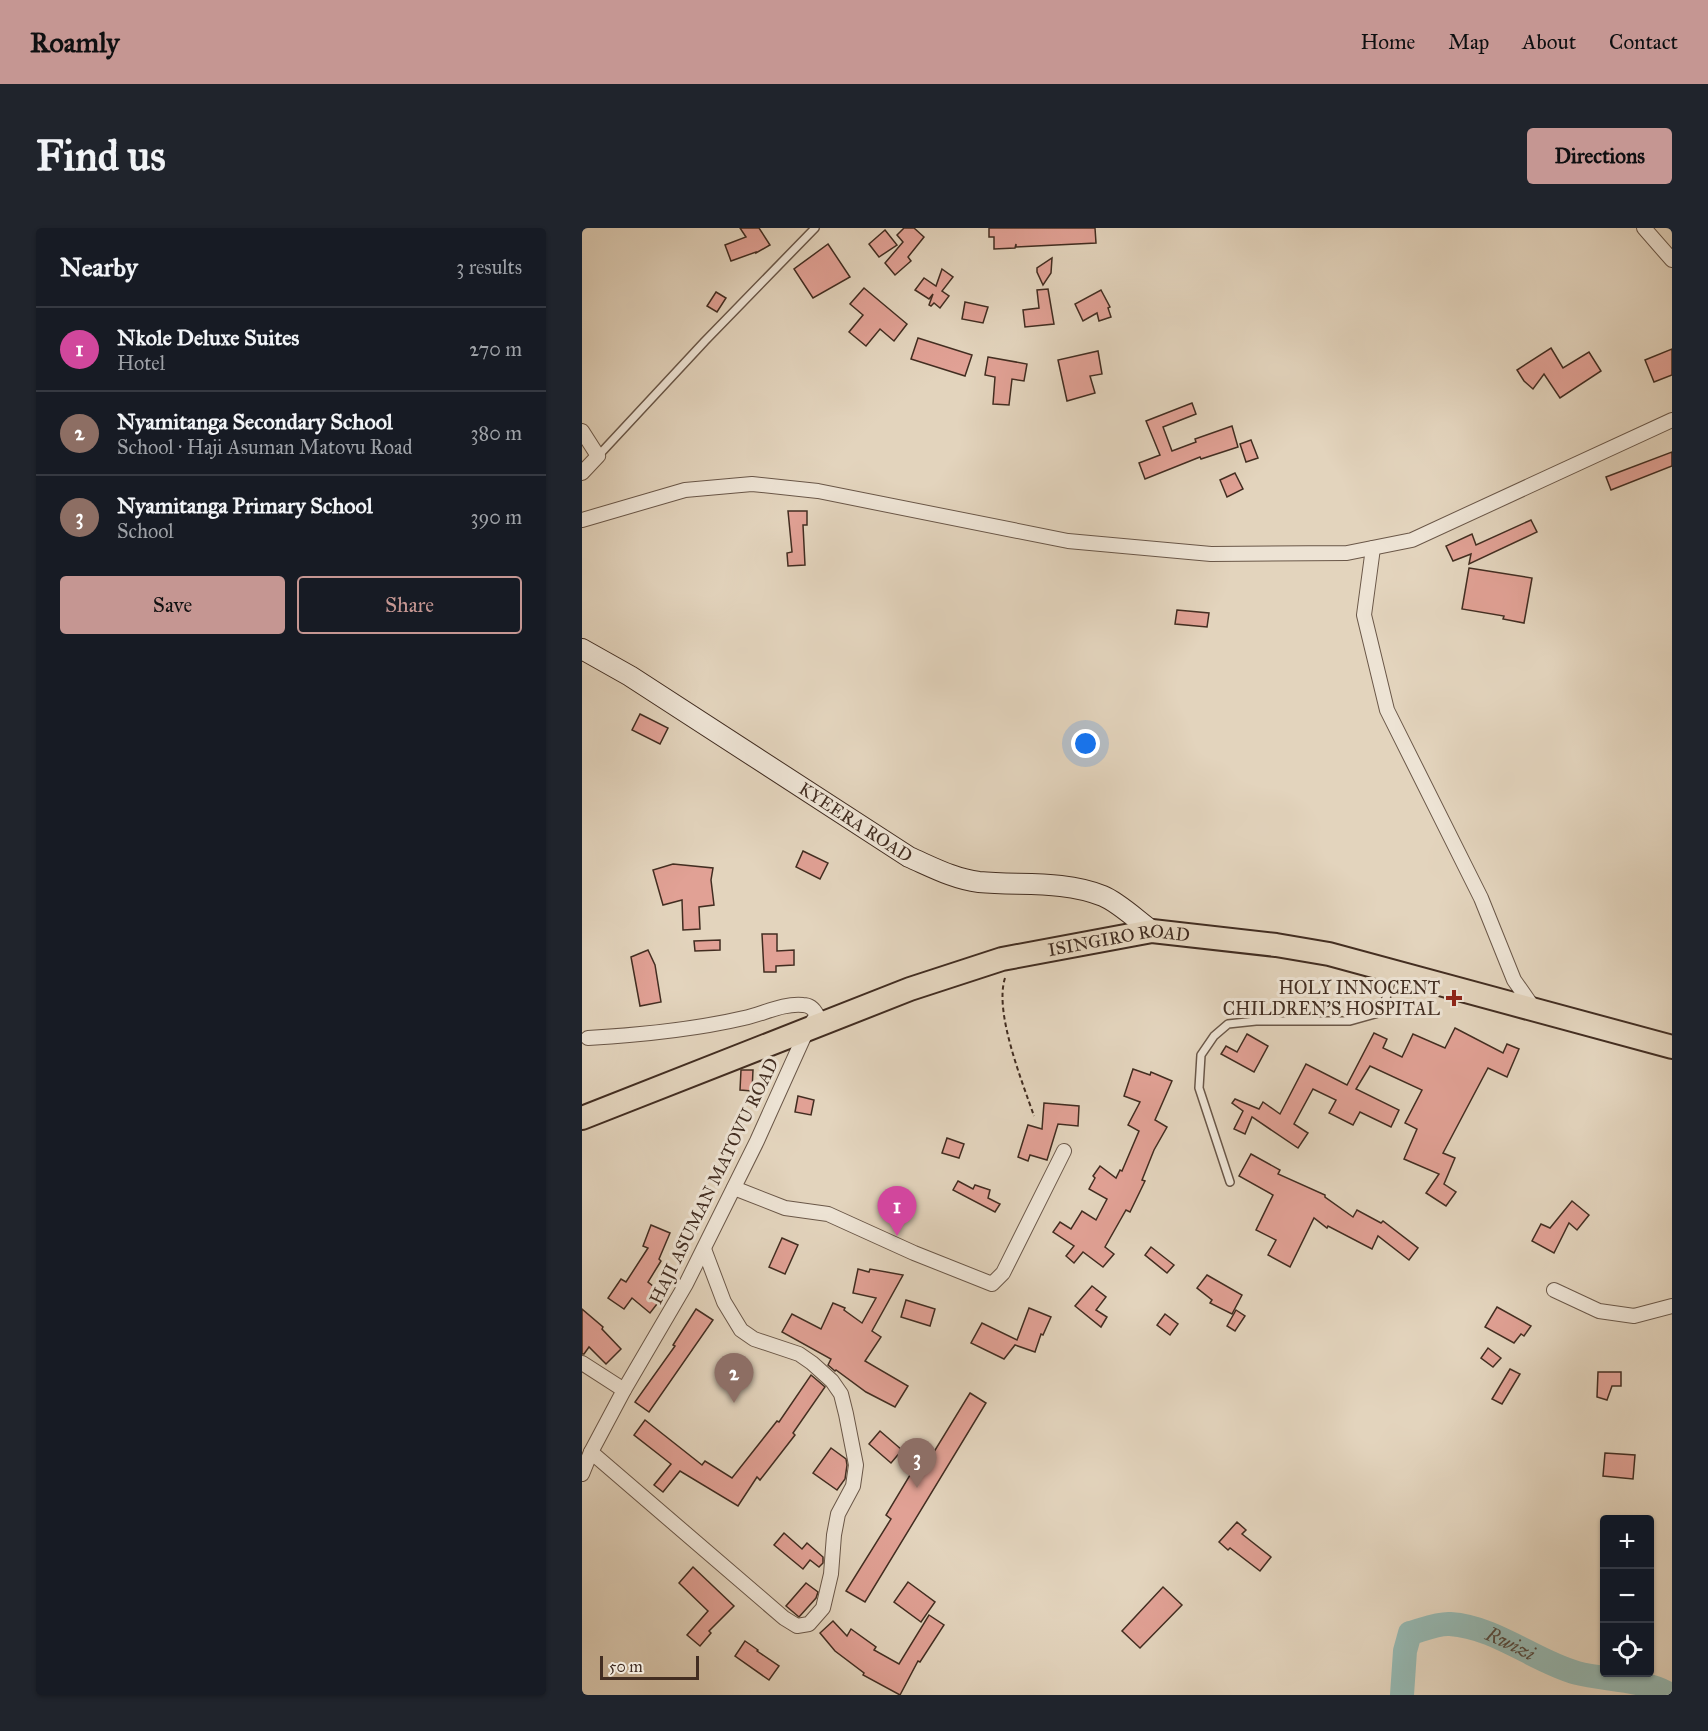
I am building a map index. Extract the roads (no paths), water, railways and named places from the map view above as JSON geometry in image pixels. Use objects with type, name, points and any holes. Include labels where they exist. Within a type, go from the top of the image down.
[{"type":"main road","name":"KYEERA ROAD","points":[[582,649],[630,676],[909,857],[948,875],[978,882],[1060,886],[1084,890],[1106,897],[1152,931]]},
{"type":"main road","name":"ISINGIRO ROAD","points":[[582,1119],[910,989],[1011,958],[1152,931],[1276,945],[1329,954],[1672,1047]]},
{"type":"street","points":[[1644,228],[1672,260]]},
{"type":"street","points":[[582,520],[685,490],[752,484],[818,491],[1068,541],[1211,554],[1347,553],[1412,540],[1672,420]]},
{"type":"street","points":[[582,431],[598,456],[582,474]]},
{"type":"street","points":[[1373,548],[1364,615],[1387,711],[1481,898],[1514,980],[1535,1010]]},
{"type":"street","name":"HAJI ASUMAN MATOVU ROAD","points":[[582,1474],[624,1390],[704,1249],[807,1030],[818,1015],[814,1009],[805,1005],[784,1006],[744,1018],[656,1034],[588,1038]]},
{"type":"street","points":[[734,1188],[785,1208],[828,1214],[914,1253],[992,1284],[1003,1273],[1064,1151]]},
{"type":"street","points":[[591,1452],[784,1618],[797,1626],[809,1624],[823,1608],[831,1574],[838,1514],[853,1486],[856,1465],[841,1394],[832,1381],[799,1354],[754,1339],[741,1330],[724,1302],[704,1249]]},
{"type":"street","points":[[1554,1290],[1599,1311],[1634,1316],[1672,1306]]},
{"type":"street","points":[[582,1363],[624,1390]]},
{"type":"lane","points":[[598,456],[697,349],[815,228]]},
{"type":"lane","points":[[1230,1182],[1199,1088],[1201,1055],[1214,1036],[1228,1024],[1256,1021],[1350,1021],[1382,1012],[1394,972]]},
{"type":"waterway","name":"Rwizi","points":[[1402,1695],[1405,1651],[1410,1633],[1445,1624],[1467,1626],[1483,1631],[1561,1668],[1577,1673],[1639,1683],[1670,1695]]},
{"type":"place","name":"HOLY INNOCENT CHILDREN'S HOSPITAL","points":[[1454,998]]},
{"type":"place","name":"Nkole Deluxe Suites","points":[[897,1236]]},
{"type":"place","name":"Nyamitanga Secondary School","points":[[734,1403]]},
{"type":"place","name":"Nyamitanga Primary School","points":[[917,1488]]}]
